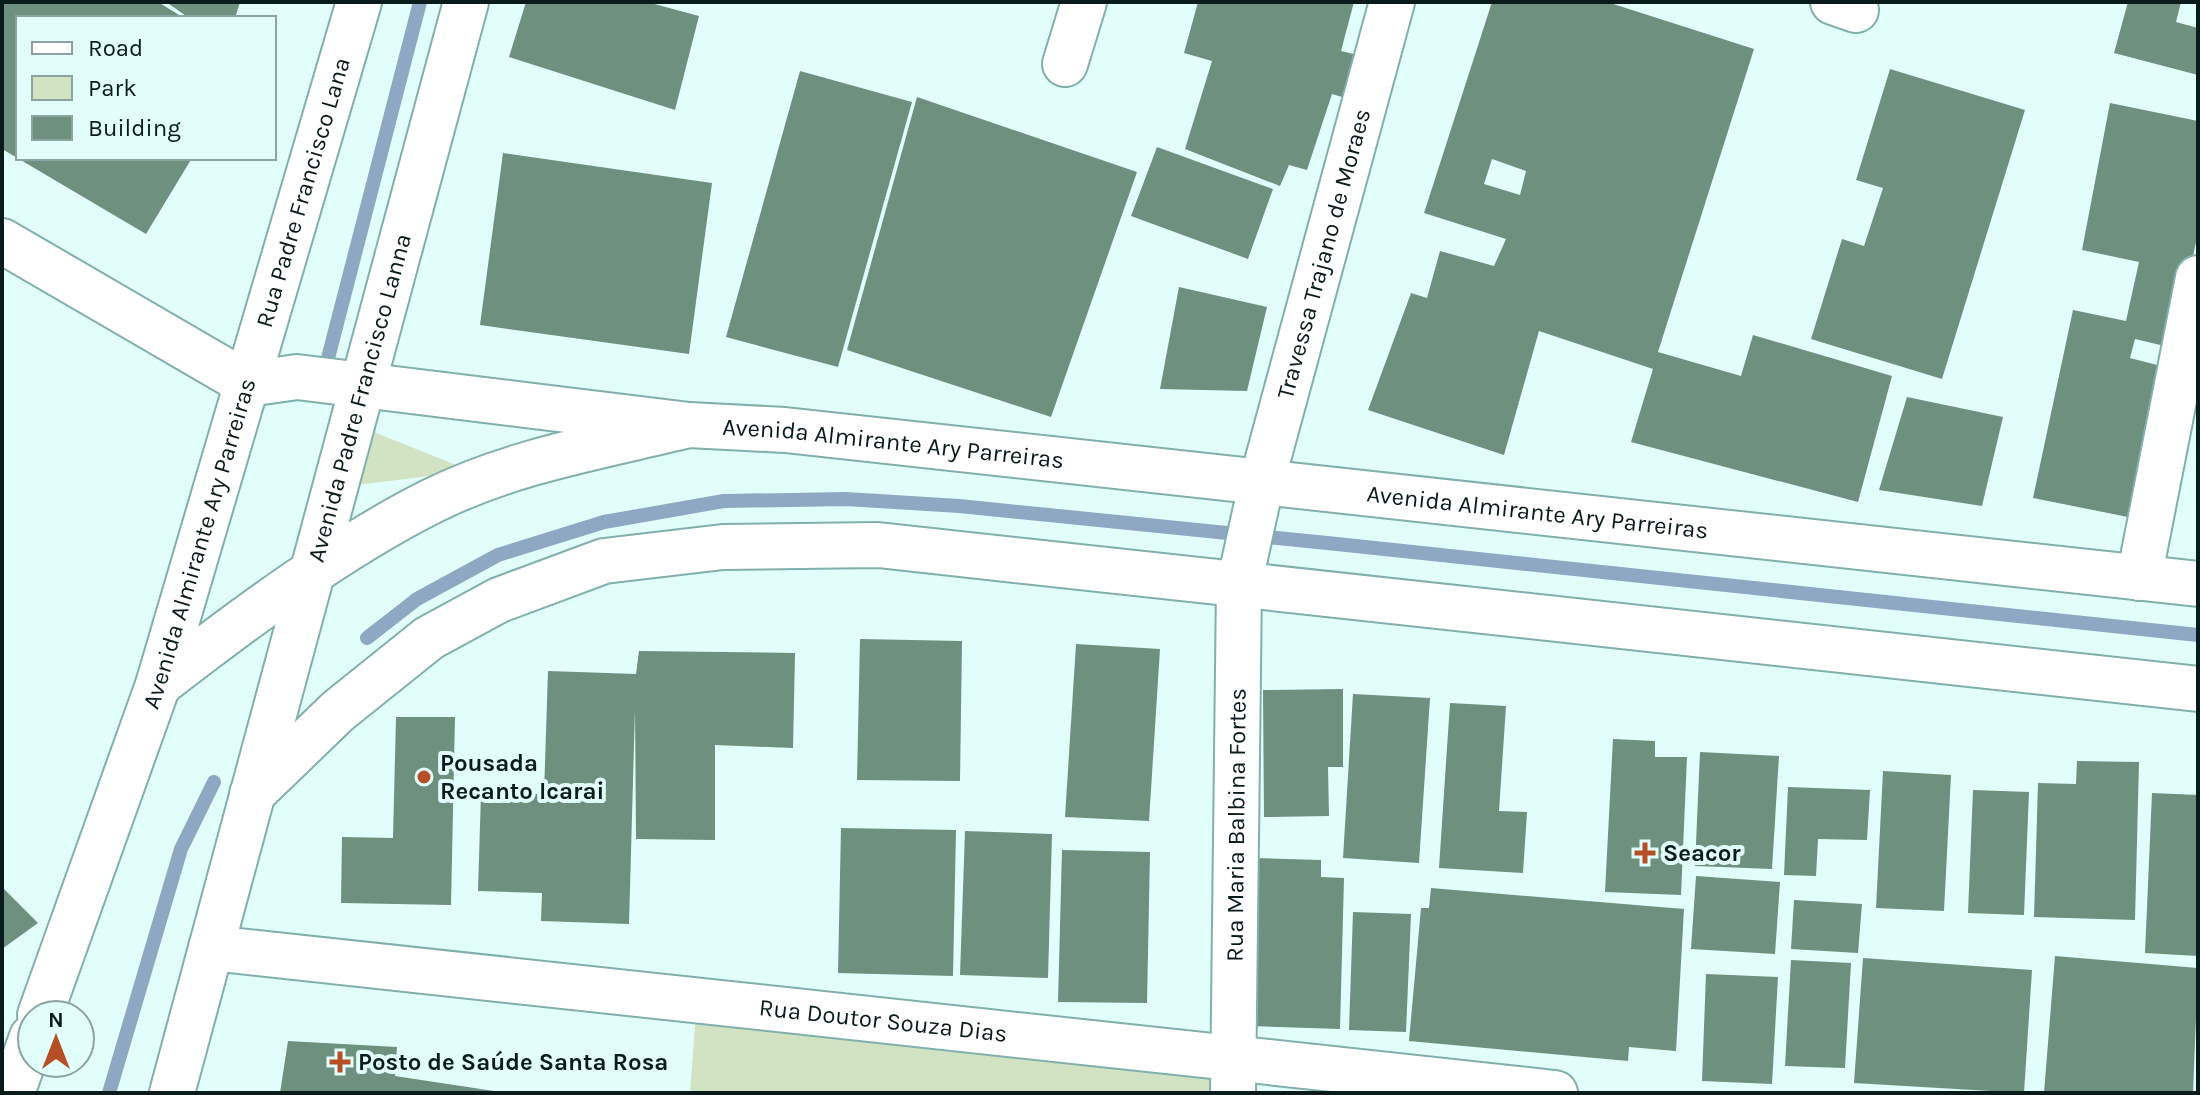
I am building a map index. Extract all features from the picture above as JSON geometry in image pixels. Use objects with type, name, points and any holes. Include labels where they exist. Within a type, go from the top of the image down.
[{"type":"street","name":"Rua Padre Francisco Lana","points":[[248,384],[359,2]]},
{"type":"street","name":"Avenida Padre Francisco Lanna","points":[[252,794],[466,2]]},
{"type":"street","points":[[1065,64],[1084,2]]},
{"type":"street","name":"Travessa Trajano de Moraes","points":[[1242,571],[1259,494],[1392,2]]},
{"type":"street","points":[[2,241],[248,384]]},
{"type":"street","points":[[2139,578],[2198,278]]},
{"type":"street","name":"Avenida Almirante Ary Parreiras","points":[[46,999],[158,685],[248,384],[297,377],[689,425],[785,430],[1259,494],[2198,584]]},
{"type":"street","points":[[158,685],[348,548],[433,500],[526,464],[689,425]]},
{"type":"street","points":[[172,1093],[252,794],[338,711],[429,638],[499,600],[604,561],[723,547],[878,545],[1242,571],[2198,689]]},
{"type":"street","name":"Rua Maria Balbina Fortes","points":[[1233,1076],[1242,571]]},
{"type":"street","points":[[206,648],[244,646],[267,656],[282,680]]},
{"type":"street","name":"Rua Doutor Souza Dias","points":[[211,948],[1233,1076],[1555,1093]]},
{"type":"green space","points":[[364,428],[471,471],[348,486]]},
{"type":"green space","points":[[697,1000],[1233,1058],[1233,1093],[690,1093]]},
{"type":"building","points":[[2,2],[158,2],[181,16],[16,16],[16,157],[2,149]]},
{"type":"building","points":[[166,2],[240,2],[236,16],[186,16]]},
{"type":"building","points":[[526,2],[647,2],[699,16],[675,110],[509,57]]},
{"type":"building","points":[[1198,2],[1354,2],[1341,51],[1366,57],[1352,100],[1332,94],[1307,170],[1289,165],[1280,186],[1185,149],[1212,61],[1184,53]]},
{"type":"building","points":[[1492,2],[1607,2],[1754,49],[1658,352],[1741,376],[1753,335],[1892,376],[1858,502],[1631,442],[1653,369],[1539,331],[1504,455],[1368,410],[1411,293],[1427,298],[1440,251],[1494,266],[1506,239],[1424,213]],"holes":[[[1492,159],[1526,171],[1520,195],[1484,184]]]},
{"type":"building","points":[[2128,2],[2181,2],[2176,22],[2198,28],[2198,75],[2114,53]]},
{"type":"building","points":[[1890,69],[2025,110],[1942,379],[1811,339],[1842,239],[1864,246],[1883,188],[1856,180]]},
{"type":"building","points":[[800,71],[912,102],[838,367],[726,337]]},
{"type":"building","points":[[917,97],[1137,172],[1051,417],[847,350]]},
{"type":"building","points":[[2110,103],[2198,121],[2198,233],[2173,348],[2135,339],[2130,358],[2161,366],[2133,518],[2033,498],[2073,310],[2126,321],[2139,262],[2082,250]]},
{"type":"building","points":[[1157,147],[1273,189],[1248,259],[1131,216]]},
{"type":"building","points":[[503,153],[712,183],[689,354],[480,325]]},
{"type":"building","points":[[21,160],[191,160],[146,234]]},
{"type":"building","points":[[1179,287],[1267,307],[1247,391],[1160,389]]},
{"type":"building","points":[[1907,397],[2003,417],[1982,506],[1879,490]]},
{"type":"building","points":[[860,639],[962,641],[960,781],[857,780]]},
{"type":"building","points":[[1076,644],[1160,649],[1149,821],[1065,817]]},
{"type":"building","points":[[639,651],[795,653],[793,748],[715,745],[715,840],[636,839],[635,709],[629,924],[541,921],[542,893],[478,891],[481,793],[544,794],[548,671],[636,674]]},
{"type":"building","points":[[1343,689],[1343,767],[1328,767],[1329,816],[1264,817],[1263,690]]},
{"type":"building","points":[[1353,694],[1430,698],[1419,863],[1343,858]]},
{"type":"building","points":[[1450,703],[1506,706],[1499,811],[1527,812],[1523,873],[1439,868]]},
{"type":"building","name":"Pousada Recanto Icarai","points":[[396,717],[455,717],[451,905],[341,903],[342,837],[393,838]]},
{"type":"building","name":"Seacor","points":[[1613,739],[1655,741],[1655,757],[1687,757],[1681,895],[1605,892]]},
{"type":"building","points":[[1700,752],[1779,756],[1772,869],[1695,866]]},
{"type":"building","points":[[2077,761],[2139,762],[2135,920],[2034,917],[2038,783],[2076,784]]},
{"type":"building","points":[[1883,771],[1951,775],[1944,911],[1876,908]]},
{"type":"building","points":[[1788,787],[1870,790],[1867,840],[1818,839],[1816,876],[1784,875]]},
{"type":"building","points":[[1973,790],[2029,792],[2024,915],[1968,913]]},
{"type":"building","points":[[2152,793],[2198,795],[2198,956],[2145,953]]},
{"type":"building","points":[[841,828],[956,830],[953,976],[838,973]]},
{"type":"building","points":[[965,831],[1052,834],[1048,978],[960,975]]},
{"type":"building","points":[[1062,850],[1150,852],[1147,1003],[1058,1002]]},
{"type":"building","points":[[1255,858],[1321,860],[1321,877],[1344,878],[1340,1029],[1251,1026]]},
{"type":"building","points":[[1696,876],[1780,882],[1775,954],[1691,949]]},
{"type":"building","points":[[2,887],[38,923],[2,949]]},
{"type":"building","points":[[1431,888],[1684,909],[1676,1051],[1629,1047],[1628,1061],[1409,1041],[1421,908],[1429,908]]},
{"type":"building","points":[[1794,900],[1862,904],[1858,953],[1791,949]]},
{"type":"building","points":[[1353,912],[1411,914],[1406,1032],[1349,1030]]},
{"type":"building","points":[[2055,956],[2198,968],[2193,1093],[2044,1093]]},
{"type":"building","points":[[1863,958],[2032,970],[2024,1093],[1854,1083]]},
{"type":"building","points":[[1791,960],[1851,963],[1845,1068],[1785,1066]]},
{"type":"building","points":[[1706,974],[1778,977],[1772,1084],[1702,1081]]},
{"type":"building","name":"Posto de Saúde Santa Rosa","points":[[288,1041],[397,1047],[395,1076],[507,1093],[280,1093]]},
{"type":"waterway","points":[[326,366],[420,2]]},
{"type":"waterway","points":[[367,638],[417,599],[498,555],[604,522],[724,501],[846,499],[959,506],[1337,544],[2198,635]]},
{"type":"waterway","points":[[109,1093],[181,849],[214,782]]},
{"type":"place","name":"Pousada Recanto Icarai","points":[[424,777]]},
{"type":"place","name":"Seacor","points":[[1645,853]]},
{"type":"place","name":"Posto de Saúde Santa Rosa","points":[[340,1062]]}]
